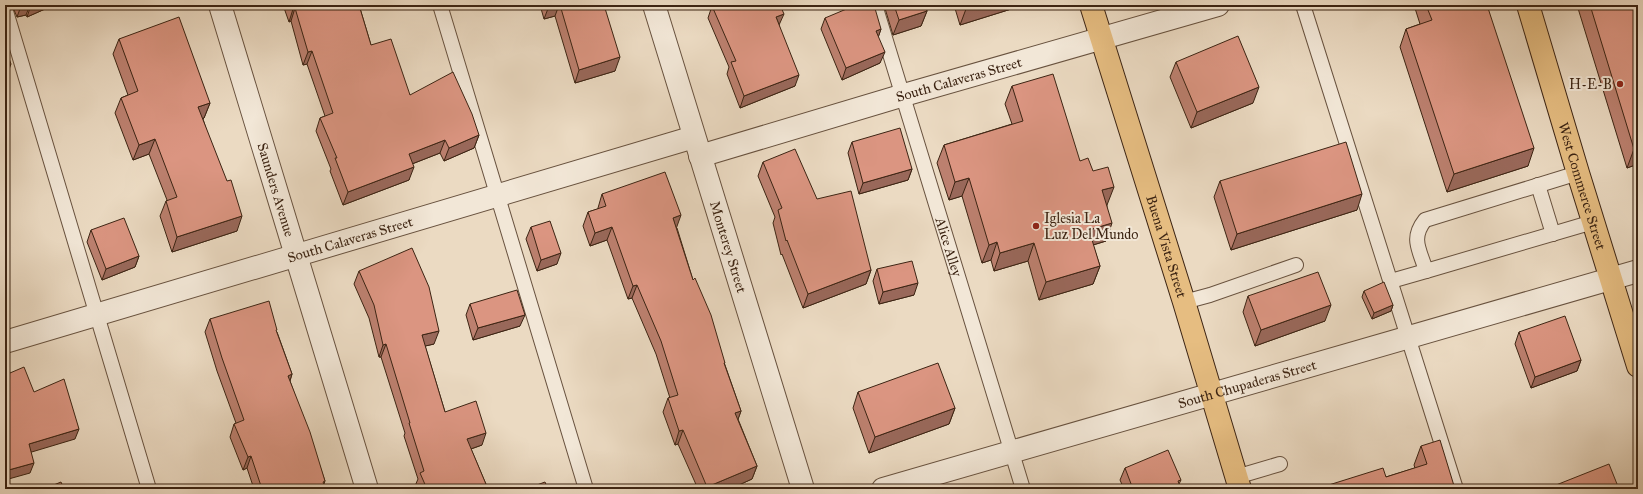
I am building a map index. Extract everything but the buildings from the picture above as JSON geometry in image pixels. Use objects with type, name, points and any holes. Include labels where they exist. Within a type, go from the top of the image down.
[{"type":"main road","name":"Buena Vista Street","points":[[1091,5],[1184,302],[1238,483]]},
{"type":"main road","name":"West Commerce Street","points":[[1528,5],[1638,366]]},
{"type":"street","name":"Saunders Avenue","points":[[220,5],[367,489]]},
{"type":"street","name":"Monterey Street","points":[[654,5],[803,489]]},
{"type":"street","name":"South Calaveras Street","points":[[5,342],[498,196],[904,95],[1218,5]]},
{"type":"street","name":"South Chupaderas Street","points":[[883,489],[1638,271]]},
{"type":"lane","points":[[440,5],[586,489]]},
{"type":"lane","name":"Alice Alley","points":[[875,5],[904,95],[1023,489]]},
{"type":"lane","points":[[1303,5],[1456,489]]},
{"type":"lane","points":[[5,8],[149,489]]},
{"type":"lane","points":[[1426,271],[1416,238],[1419,228],[1425,220],[1578,173]]},
{"type":"lane","points":[[1538,185],[1553,234]]},
{"type":"lane","points":[[1391,281],[1593,222]]},
{"type":"lane","points":[[1184,302],[1210,295],[1296,265]]},
{"type":"lane","points":[[1238,483],[1280,464]]},
{"type":"place","name":"H-E-B","points":[[1620,84]]},
{"type":"place","name":"Iglesia La Luz Del Mundo","points":[[1036,226]]}]
